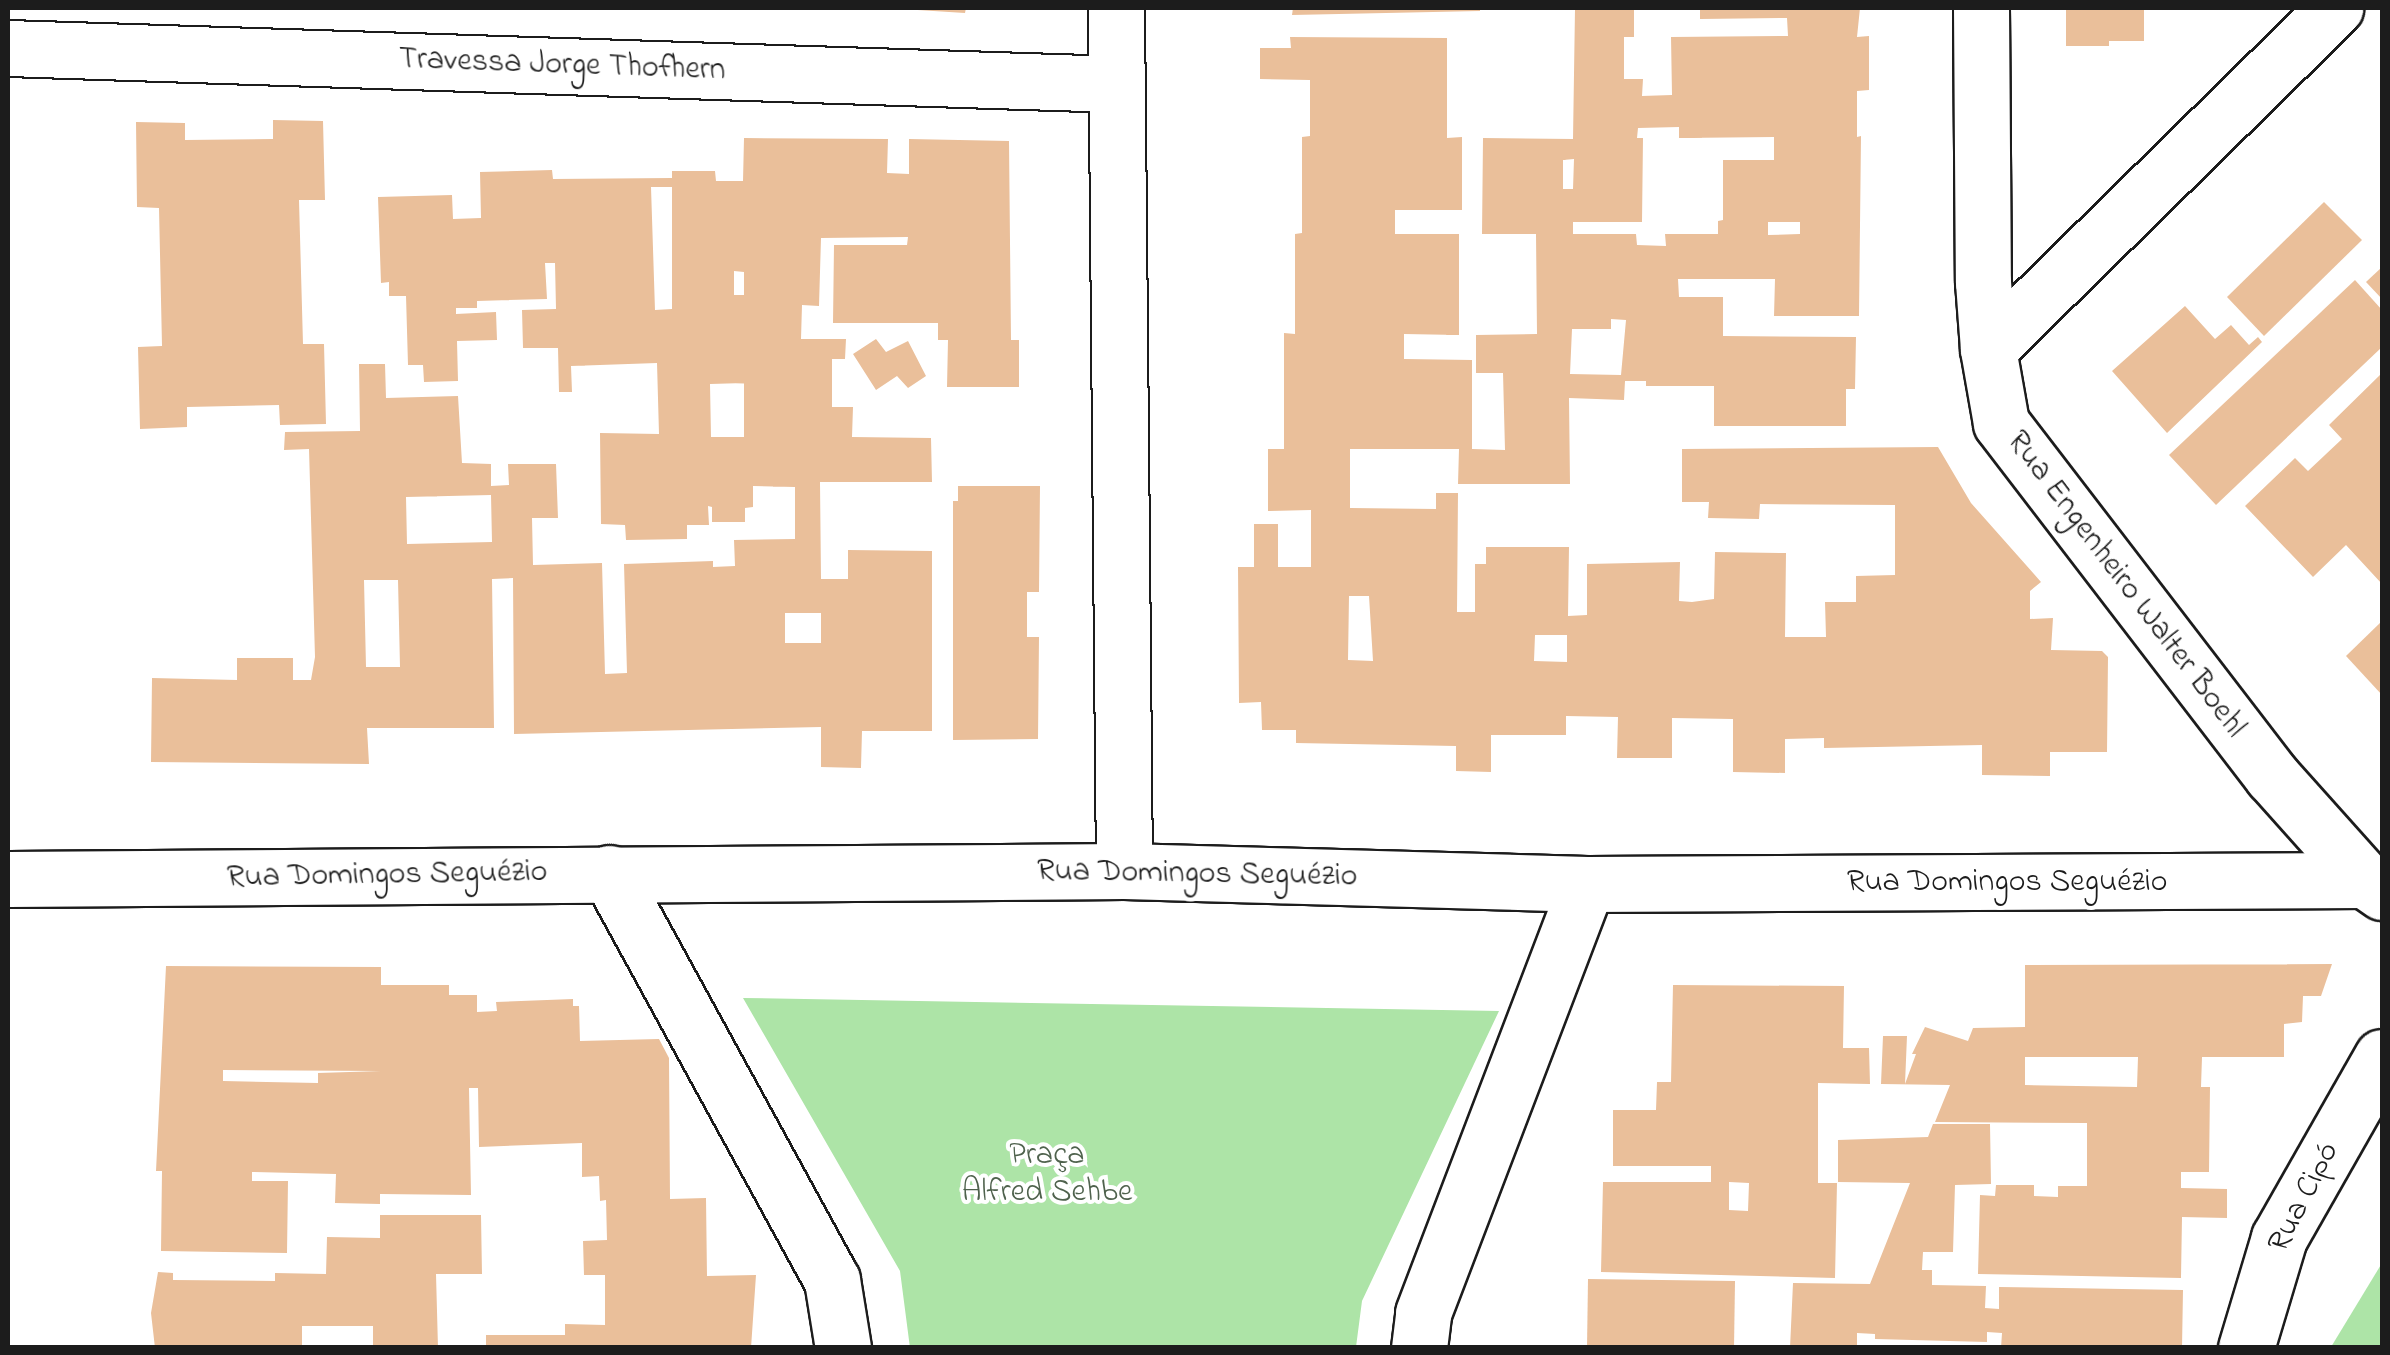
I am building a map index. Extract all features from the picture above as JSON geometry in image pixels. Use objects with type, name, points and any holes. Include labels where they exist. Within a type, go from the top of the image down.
[{"type":"street","points":[[1116,8],[1124,871]]},
{"type":"street","name":"Rua Engenheiro Walter Boehl","points":[[1981,8],[1988,349],[2001,422],[2272,776],[2374,886]]},
{"type":"street","points":[[1988,349],[2334,8]]},
{"type":"street","name":"Travessa Jorge Thofhern","points":[[8,48],[1116,84]]},
{"type":"street","name":"Rua Domingos Seguézio","points":[[8,879],[1124,871],[1587,884],[2374,886]]},
{"type":"street","points":[[609,874],[832,1280],[844,1348]]},
{"type":"street","points":[[1419,1348],[1423,1313],[1587,884]]},
{"type":"street","name":"Rua Cipó","points":[[2246,1348],[2279,1238],[2382,1057]]},
{"type":"green space","name":"Praça Alfred Sehbe","points":[[743,998],[1499,1011],[1362,1301],[1356,1347],[910,1348],[900,1271]]},
{"type":"green space","points":[[2382,1263],[2382,1347],[2331,1347]]},
{"type":"building","points":[[886,8],[966,8],[965,13]]},
{"type":"building","points":[[1293,8],[1480,8],[1480,11],[1292,15]]},
{"type":"building","points":[[1575,8],[1634,8],[1634,37],[1624,37],[1624,79],[1643,79],[1642,96],[1672,95],[1671,37],[1788,36],[1787,18],[1700,19],[1700,8],[1860,8],[1857,37],[1869,36],[1869,90],[1857,91],[1857,137],[1861,136],[1859,316],[1774,316],[1775,279],[1678,279],[1679,297],[1723,297],[1723,336],[1856,337],[1855,389],[1846,389],[1846,426],[1714,426],[1714,386],[1646,386],[1646,381],[1625,381],[1624,400],[1569,398],[1570,484],[1458,484],[1459,449],[1350,449],[1350,508],[1436,509],[1436,493],[1458,493],[1457,612],[1475,612],[1475,564],[1486,564],[1486,547],[1569,547],[1568,616],[1587,615],[1587,564],[1680,562],[1679,601],[1692,602],[1714,599],[1715,552],[1786,553],[1785,637],[1826,637],[1825,602],[1856,602],[1856,576],[1895,575],[1895,505],[1760,504],[1759,519],[1708,518],[1709,502],[1682,502],[1682,449],[1938,447],[1971,503],[2041,582],[2030,591],[2030,619],[2053,618],[2051,650],[2102,651],[2108,657],[2107,752],[2050,752],[2050,776],[1982,775],[1982,745],[1824,748],[1824,738],[1785,739],[1785,773],[1733,772],[1733,719],[1672,718],[1672,758],[1617,758],[1618,717],[1566,716],[1566,735],[1491,735],[1491,772],[1456,771],[1456,746],[1296,743],[1296,730],[1262,730],[1261,702],[1239,703],[1238,567],[1254,567],[1254,524],[1278,524],[1278,567],[1311,567],[1311,510],[1268,511],[1268,449],[1284,449],[1284,333],[1295,334],[1295,234],[1302,233],[1302,137],[1310,136],[1310,80],[1260,79],[1260,48],[1291,48],[1290,37],[1447,38],[1447,138],[1462,137],[1462,210],[1395,210],[1395,234],[1459,234],[1459,335],[1404,334],[1404,359],[1472,360],[1472,449],[1505,450],[1503,373],[1476,373],[1476,335],[1537,334],[1536,234],[1482,234],[1483,138],[1573,139]],"holes":[[[1679,127],[1679,138],[1774,137],[1774,160],[1723,160],[1723,220],[1718,221],[1718,234],[1665,234],[1666,246],[1637,245],[1636,234],[1573,234],[1573,222],[1642,222],[1643,138],[1637,138],[1638,128]],[[1574,159],[1573,189],[1563,189],[1563,160]],[[1768,222],[1800,222],[1800,234],[1768,235]],[[1611,319],[1626,320],[1621,375],[1570,374],[1572,329],[1611,329]],[[1349,596],[1369,596],[1373,661],[1348,660]],[[1535,635],[1567,635],[1567,662],[1534,661]]]},
{"type":"building","points":[[2066,8],[2144,8],[2144,41],[2066,46]]},
{"type":"building","points":[[273,120],[323,121],[325,200],[299,200],[303,344],[324,344],[326,424],[280,425],[279,405],[187,407],[187,427],[140,429],[138,347],[162,346],[159,208],[137,207],[136,122],[185,123],[185,140],[273,139]]},
{"type":"building","points":[[744,138],[888,139],[887,173],[909,174],[909,139],[1009,141],[1011,340],[1019,340],[1019,387],[947,387],[948,340],[938,340],[938,323],[833,323],[834,245],[907,245],[908,237],[821,238],[819,306],[802,305],[801,339],[846,339],[845,359],[832,359],[832,407],[853,407],[852,437],[931,438],[932,482],[820,482],[821,579],[848,579],[848,550],[932,551],[932,731],[862,731],[861,768],[821,767],[821,727],[514,734],[513,578],[492,579],[494,728],[367,728],[369,764],[151,762],[152,678],[237,680],[237,658],[293,658],[293,680],[311,680],[315,657],[309,449],[284,450],[285,432],[360,431],[359,364],[385,364],[386,398],[458,396],[462,463],[491,464],[491,486],[509,485],[508,464],[556,464],[558,518],[532,518],[533,565],[602,563],[605,674],[627,673],[624,564],[713,561],[713,567],[735,566],[734,540],[795,539],[795,487],[753,486],[753,507],[745,508],[745,522],[712,522],[712,507],[708,506],[709,525],[687,525],[687,539],[626,540],[625,525],[601,524],[600,433],[659,434],[657,363],[571,366],[572,392],[559,392],[558,348],[523,348],[522,310],[556,309],[555,263],[545,263],[547,299],[477,301],[477,308],[456,308],[456,314],[496,312],[497,340],[457,341],[458,381],[424,382],[423,365],[408,365],[406,296],[389,296],[389,282],[381,283],[378,197],[452,195],[453,219],[481,218],[480,172],[552,170],[553,179],[672,178],[672,171],[715,171],[716,181],[743,181]],"holes":[[[651,187],[672,187],[672,309],[655,310]],[[734,271],[744,272],[744,295],[734,295]],[[744,383],[744,437],[711,437],[710,384]],[[491,495],[492,542],[407,544],[406,497]],[[364,580],[398,580],[400,667],[366,667]],[[785,613],[821,613],[821,643],[785,643]]]},
{"type":"building","points":[[2324,202],[2362,240],[2264,336],[2227,297]]},
{"type":"building","points":[[2382,267],[2382,299],[2366,282]]},
{"type":"building","points":[[2355,280],[2382,310],[2382,347],[2216,505],[2169,455]]},
{"type":"building","points":[[2185,306],[2215,339],[2231,325],[2249,345],[2258,337],[2262,342],[2167,433],[2112,371]]},
{"type":"building","points":[[876,339],[886,352],[908,341],[926,376],[908,388],[897,376],[876,390],[853,354]]},
{"type":"building","points":[[2382,373],[2382,584],[2346,545],[2313,577],[2245,506],[2295,458],[2308,471],[2342,439],[2329,425]]},
{"type":"building","points":[[958,486],[1040,486],[1039,592],[1027,592],[1027,637],[1039,637],[1038,739],[953,740],[953,501],[958,501]]},
{"type":"building","points":[[2382,621],[2382,695],[2346,656]]},
{"type":"building","points":[[2332,964],[2321,996],[2303,996],[2302,1022],[2284,1024],[2284,1057],[2202,1057],[2201,1087],[2210,1087],[2209,1172],[2181,1172],[2181,1188],[2227,1189],[2227,1218],[2182,1217],[2181,1278],[1978,1274],[1980,1195],[1995,1196],[1996,1185],[2034,1185],[2034,1196],[2058,1197],[2058,1186],[2087,1186],[2087,1123],[1935,1122],[1950,1085],[1881,1084],[1883,1036],[1907,1036],[1905,1084],[1916,1054],[1912,1054],[1925,1027],[1968,1041],[1973,1028],[2025,1027],[2025,965]],"holes":[[[2025,1057],[2138,1057],[2137,1087],[2025,1085]]]},
{"type":"building","points":[[166,966],[381,967],[381,985],[449,985],[449,995],[477,995],[477,1012],[497,1011],[496,1002],[573,999],[573,1006],[579,1006],[580,1041],[659,1039],[669,1058],[670,1199],[706,1198],[707,1276],[756,1275],[751,1348],[486,1348],[486,1335],[565,1335],[565,1324],[605,1325],[605,1275],[584,1275],[583,1241],[607,1240],[606,1200],[600,1201],[599,1176],[582,1177],[582,1143],[479,1147],[478,1088],[469,1088],[471,1195],[380,1194],[380,1204],[335,1203],[336,1174],[252,1172],[252,1181],[288,1181],[287,1253],[161,1251],[162,1171],[156,1171]],"holes":[[[223,1070],[381,1071],[318,1073],[318,1083],[223,1081]]]},
{"type":"building","points":[[1673,985],[1844,986],[1843,1048],[1869,1048],[1870,1084],[1818,1083],[1818,1183],[1837,1183],[1835,1278],[1601,1272],[1603,1182],[1711,1182],[1711,1166],[1613,1166],[1613,1110],[1656,1110],[1657,1082],[1671,1082]],"holes":[[[1729,1182],[1749,1183],[1748,1211],[1729,1210]]]},
{"type":"building","points":[[1933,1124],[1990,1124],[1991,1184],[1955,1185],[1953,1252],[1923,1252],[1922,1270],[1932,1270],[1932,1285],[1986,1286],[1985,1308],[1999,1309],[1999,1287],[2183,1290],[2182,1348],[2001,1348],[2002,1333],[1987,1332],[1987,1342],[1875,1339],[1875,1334],[1857,1333],[1857,1348],[1790,1348],[1793,1283],[1870,1284],[1910,1183],[1838,1182],[1838,1140],[1928,1137]]},
{"type":"building","points":[[380,1215],[481,1215],[482,1274],[436,1274],[438,1348],[373,1348],[373,1326],[302,1326],[302,1348],[155,1348],[151,1313],[158,1272],[173,1273],[173,1280],[275,1281],[275,1273],[326,1274],[327,1237],[380,1238]]},
{"type":"building","points":[[1588,1279],[1735,1281],[1734,1348],[1587,1348]]}]
